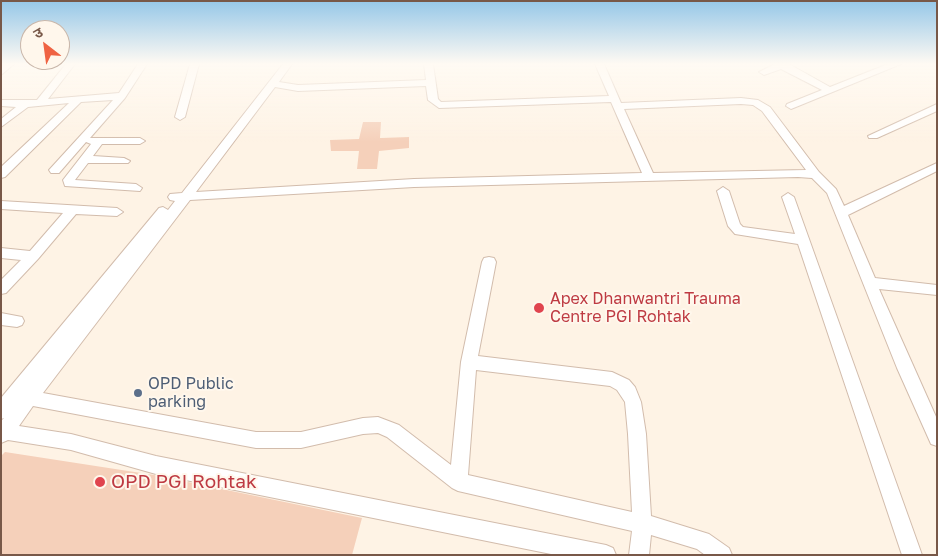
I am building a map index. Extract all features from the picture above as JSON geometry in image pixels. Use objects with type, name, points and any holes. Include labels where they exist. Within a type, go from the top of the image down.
[{"type":"street","points":[[40,103],[50,90]]},
{"type":"street","points":[[55,170],[126,90]]},
{"type":"street","points":[[180,117],[188,90]]},
{"type":"street","points":[[228,136],[261,90]]},
{"type":"street","points":[[1,411],[268,90]]},
{"type":"street","points":[[431,90],[433,100],[445,105],[755,102],[766,110],[815,175],[832,192],[937,438]]},
{"type":"street","points":[[611,90],[648,176]]},
{"type":"street","points":[[790,106],[830,91]]},
{"type":"street","points":[[1,104],[25,104],[122,96]]},
{"type":"street","points":[[1,174],[79,99]]},
{"type":"street","points":[[1,124],[25,104]]},
{"type":"street","points":[[873,136],[937,107]]},
{"type":"street","points":[[81,141],[140,141]]},
{"type":"street","points":[[99,141],[69,180],[71,184],[136,188]]},
{"type":"street","points":[[85,159],[124,161]]},
{"type":"street","points":[[841,213],[937,166]]},
{"type":"street","points":[[180,196],[414,183],[798,173],[815,175]]},
{"type":"street","points":[[723,190],[734,226],[739,231],[802,240]]},
{"type":"street","points":[[2,432],[30,398],[180,196]]},
{"type":"street","points":[[788,197],[912,555]]},
{"type":"street","points":[[1,205],[117,212]]},
{"type":"street","points":[[1,289],[33,256],[72,210]]},
{"type":"street","points":[[1,253],[33,256]]},
{"type":"street","points":[[458,482],[469,362],[489,262]]},
{"type":"street","points":[[870,283],[937,290]]},
{"type":"street","points":[[1,319],[17,321]]},
{"type":"street","points":[[469,362],[612,379],[623,385],[634,402],[642,523],[639,555]]},
{"type":"street","points":[[30,398],[256,440],[301,440],[363,426],[378,425],[393,431],[458,482],[642,523],[702,541],[722,555]]},
{"type":"street","points":[[2,432],[71,442],[156,465],[606,555]]},
{"type":"building","points":[[363,122],[381,122],[380,138],[409,137],[409,148],[379,151],[377,169],[357,169],[359,151],[331,151],[330,140],[359,139]]},
{"type":"building","name":"OPD PGI Rohtak","points":[[5,452],[154,475],[362,518],[352,555],[1,555],[1,456]]},
{"type":"place","name":"Apex Dhanwantri Trauma Centre PGI Rohtak","points":[[539,308]]},
{"type":"place","name":"OPD Public parking","points":[[138,393]]},
{"type":"place","name":"OPD PGI Rohtak","points":[[100,482]]}]
